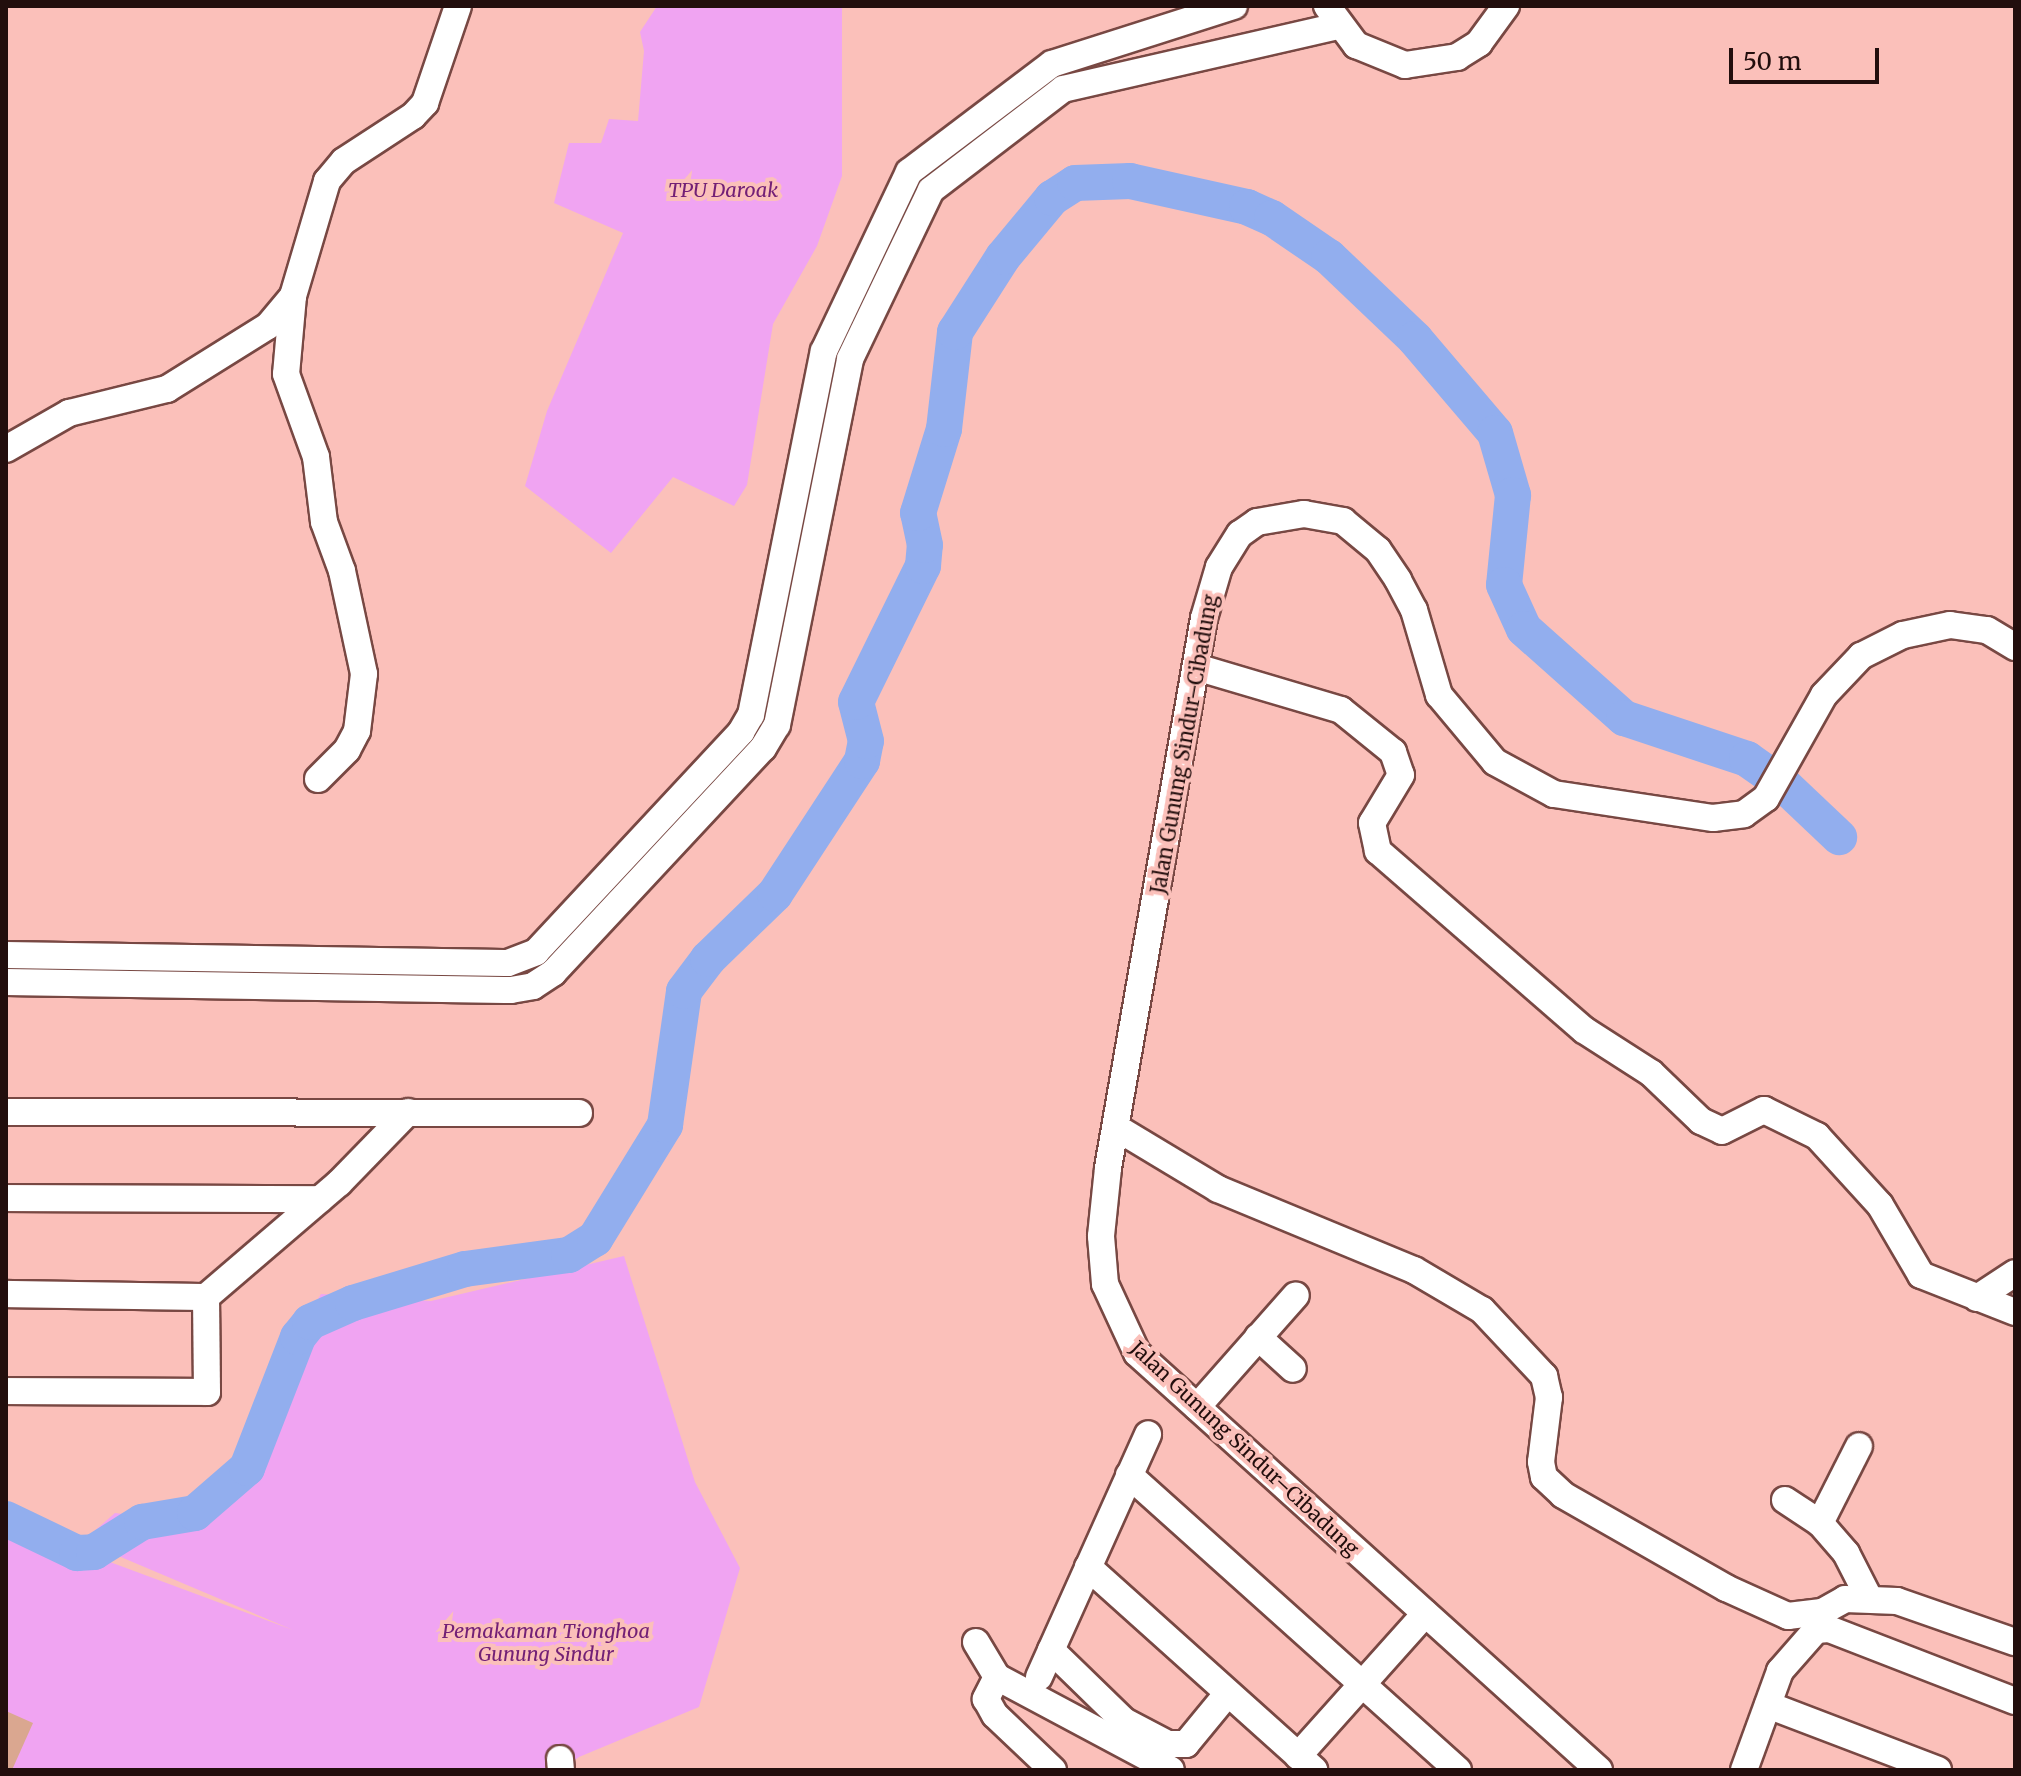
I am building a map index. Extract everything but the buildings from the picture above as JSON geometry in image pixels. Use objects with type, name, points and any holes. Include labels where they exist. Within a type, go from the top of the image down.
[{"type":"street","points":[[318,779],[347,750],[357,731],[364,674],[342,571],[324,522],[316,457],[286,374],[293,296],[327,181],[344,161],[413,116],[425,103],[458,6]]},
{"type":"street","points":[[6,955],[508,963],[536,952],[741,732],[751,715],[824,351],[909,172],[1052,64],[1234,6]]},
{"type":"street","points":[[6,982],[511,990],[533,986],[553,973],[763,748],[777,725],[850,359],[931,190],[1063,89],[1332,16],[1379,58],[1431,64],[1479,43],[1506,6]]},
{"type":"street","points":[[6,449],[69,413],[167,389],[268,326],[293,296]]},
{"type":"street","name":"Jalan Gunung Sindur–Cibadung","points":[[1599,1770],[1137,1353],[1105,1284],[1103,1207],[1196,667],[1219,567],[1240,534],[1281,515],[1325,517],[1359,531],[1378,550],[1414,610],[1439,695],[1454,720],[1495,762],[1522,780],[1581,799],[1713,818],[1744,814],[1766,798],[1824,695],[1861,656],[1884,643],[1950,625],[1987,630],[2015,647]]},
{"type":"street","points":[[1196,667],[1341,710],[1393,752],[1401,775],[1372,823],[1378,851],[1584,1030],[1651,1073],[1701,1121],[1722,1131],[1764,1110],[1817,1136],[1880,1205],[1921,1275],[2015,1312]]},
{"type":"street","points":[[6,1112],[579,1113]]},
{"type":"street","points":[[6,1294],[206,1297],[320,1199],[408,1112]]},
{"type":"street","points":[[1117,1128],[1218,1189],[1414,1270],[1482,1310],[1544,1376],[1549,1397],[1541,1462],[1544,1477],[1563,1495],[1726,1588],[1788,1616],[1868,1596],[1897,1601],[2015,1642]]},
{"type":"street","points":[[6,1198],[320,1199]]},
{"type":"street","points":[[1977,1298],[2015,1273]]},
{"type":"street","points":[[1197,1407],[1296,1295]]},
{"type":"street","points":[[6,1391],[207,1392],[206,1297]]},
{"type":"street","points":[[1258,1337],[1293,1369]]},
{"type":"street","points":[[1039,1677],[1148,1434]]},
{"type":"street","points":[[1820,1523],[1859,1446]]},
{"type":"street","points":[[1129,1475],[1458,1770]]},
{"type":"street","points":[[1785,1500],[1820,1523],[1846,1553],[1868,1596]]},
{"type":"street","points":[[1088,1567],[1306,1763],[1362,1684],[1425,1614]]},
{"type":"street","points":[[1744,1770],[1780,1671],[1816,1630],[1829,1629],[2015,1701]]},
{"type":"street","points":[[976,1642],[997,1677],[1171,1770]]},
{"type":"street","points":[[1051,1650],[1124,1721],[1168,1744],[1186,1744],[1228,1693]]},
{"type":"street","points":[[997,1677],[986,1699],[995,1715],[1053,1770]]},
{"type":"street","points":[[1768,1705],[1938,1770]]},
{"type":"green space","name":"TPU Daroak","points":[[657,6],[842,6],[842,176],[817,246],[773,324],[747,485],[734,506],[673,477],[611,553],[525,486],[547,411],[623,233],[554,203],[569,143],[601,143],[609,119],[638,121],[644,51],[640,32]]},
{"type":"green space","name":"Pemakaman Tionghoa Gunung Sindur","points":[[624,1256],[695,1482],[740,1568],[699,1707],[579,1757],[561,1770],[6,1770],[6,1529],[48,1539],[293,1630],[83,1541],[115,1513],[165,1519],[230,1506],[258,1467],[279,1364],[321,1294],[431,1301]]},
{"type":"waterway","points":[[6,1519],[77,1553],[94,1552],[142,1522],[195,1513],[247,1468],[298,1337],[310,1322],[353,1303],[465,1269],[569,1255],[595,1239],[665,1125],[684,991],[708,959],[775,894],[862,761],[866,741],[856,702],[923,566],[925,545],[918,513],[944,429],[955,332],[1003,257],[1052,198],[1075,183],[1130,181],[1247,207],[1272,218],[1329,257],[1415,339],[1495,433],[1513,495],[1504,585],[1524,629],[1624,718],[1747,759],[1784,785],[1839,837]]}]
